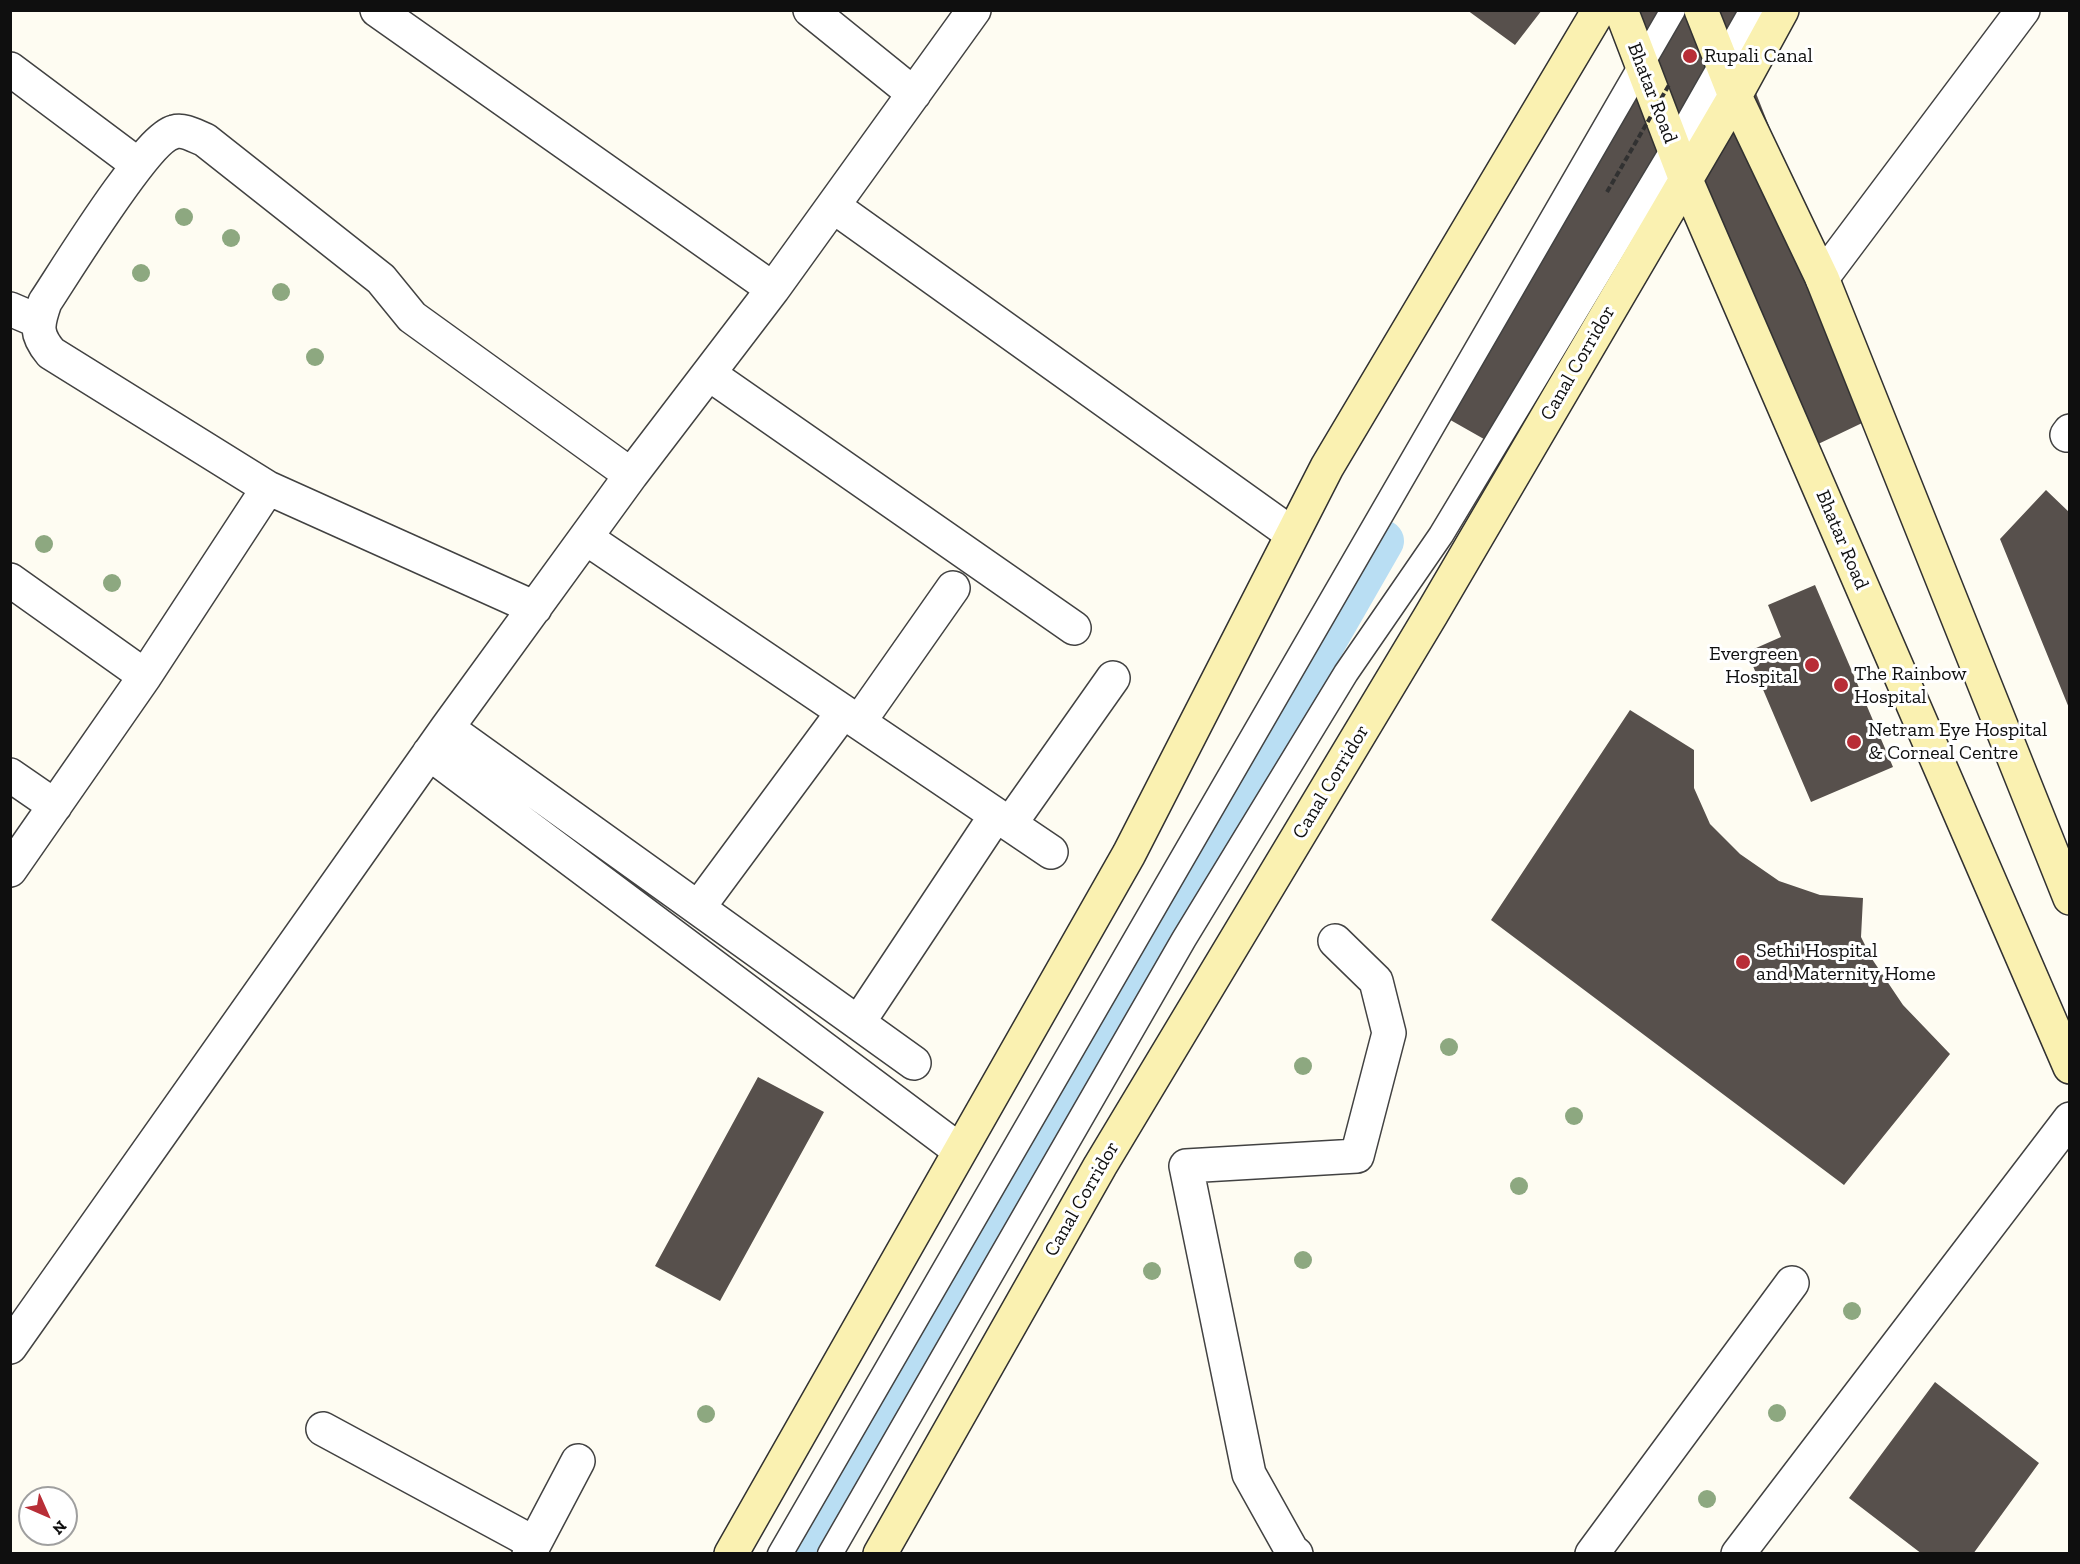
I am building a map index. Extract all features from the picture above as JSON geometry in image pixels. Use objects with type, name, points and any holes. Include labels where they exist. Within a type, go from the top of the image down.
[{"type":"street","points":[[377,10],[773,289]]},
{"type":"street","points":[[810,10],[914,94]]},
{"type":"street","points":[[10,1347],[438,741],[631,475],[773,289],[974,10]]},
{"type":"street","points":[[731,1554],[1129,854],[1327,467],[1599,10]]},
{"type":"street","name":"Bhatar Road","points":[[1621,10],[1686,180],[2070,1066]]},
{"type":"street","points":[[1701,10],[1735,96],[1822,278],[2070,898]]},
{"type":"street","name":"Canal Corridor","points":[[880,1554],[1100,1166],[1425,626],[1735,96],[1782,10]]},
{"type":"street","points":[[1822,278],[2023,10]]},
{"type":"street","points":[[10,69],[137,164]]},
{"type":"street","points":[[535,608],[268,488],[51,353],[24,315],[45,302],[137,164],[162,139],[173,132],[188,132],[204,140],[381,279],[412,317],[631,475]]},
{"type":"street","points":[[833,206],[1292,534]]},
{"type":"street","points":[[709,374],[1074,628]]},
{"type":"street","points":[[10,870],[145,676],[268,488]]},
{"type":"street","points":[[586,538],[1051,852]]},
{"type":"street","points":[[10,580],[145,676]]},
{"type":"street","points":[[699,908],[953,588]]},
{"type":"street","points":[[858,1023],[1003,819],[1113,678]]},
{"type":"street","points":[[438,741],[959,1150]]},
{"type":"street","points":[[438,741],[699,908],[914,1063]]},
{"type":"street","points":[[10,775],[55,806]]},
{"type":"street","points":[[1296,1554],[1292,1551],[1249,1474],[1186,1166],[1358,1156],[1389,1033],[1376,981],[1335,941]]},
{"type":"street","points":[[1738,1554],[2070,1119]]},
{"type":"street","points":[[1592,1554],[1792,1283]]},
{"type":"street","points":[[323,1429],[532,1548],[579,1461]]},
{"type":"lane","points":[[780,1554],[1673,10]]},
{"type":"lane","points":[[830,1554],[1184,939],[1346,674],[1442,535],[1673,149],[1752,10]]},
{"type":"path","points":[[1607,192],[1669,85]]},
{"type":"building","points":[[1467,10],[1542,10],[1515,45]]},
{"type":"building","points":[[1625,10],[1764,10],[1740,53],[1883,413],[1814,446],[1681,149],[1505,451],[1431,409],[1639,45]]},
{"type":"building","points":[[2046,490],[2070,513],[2069,708],[2000,539]]},
{"type":"building","points":[[1815,585],[1893,767],[1811,802],[1747,652],[1781,637],[1768,605]]},
{"type":"building","points":[[1630,710],[1694,750],[1694,788],[1710,824],[1740,854],[1779,881],[1820,895],[1863,898],[1861,937],[1872,959],[1903,1005],[1950,1054],[1844,1185],[1491,920]]},
{"type":"building","points":[[758,1077],[824,1112],[720,1301],[655,1266]]},
{"type":"building","points":[[1935,1382],[2039,1463],[1973,1554],[1922,1554],[1849,1498]]},
{"type":"waterway","points":[[802,1554],[1383,541]]},
{"type":"place","name":"Rupali Canal","points":[[1690,56]]},
{"type":"place","name":"Evergreen Hospital","points":[[1812,665]]},
{"type":"place","name":"The Rainbow Hospital","points":[[1841,685]]},
{"type":"place","name":"Netram Eye Hospital & Corneal Centre","points":[[1854,742]]},
{"type":"place","name":"Sethi Hospital and Maternity Home","points":[[1743,962]]}]
